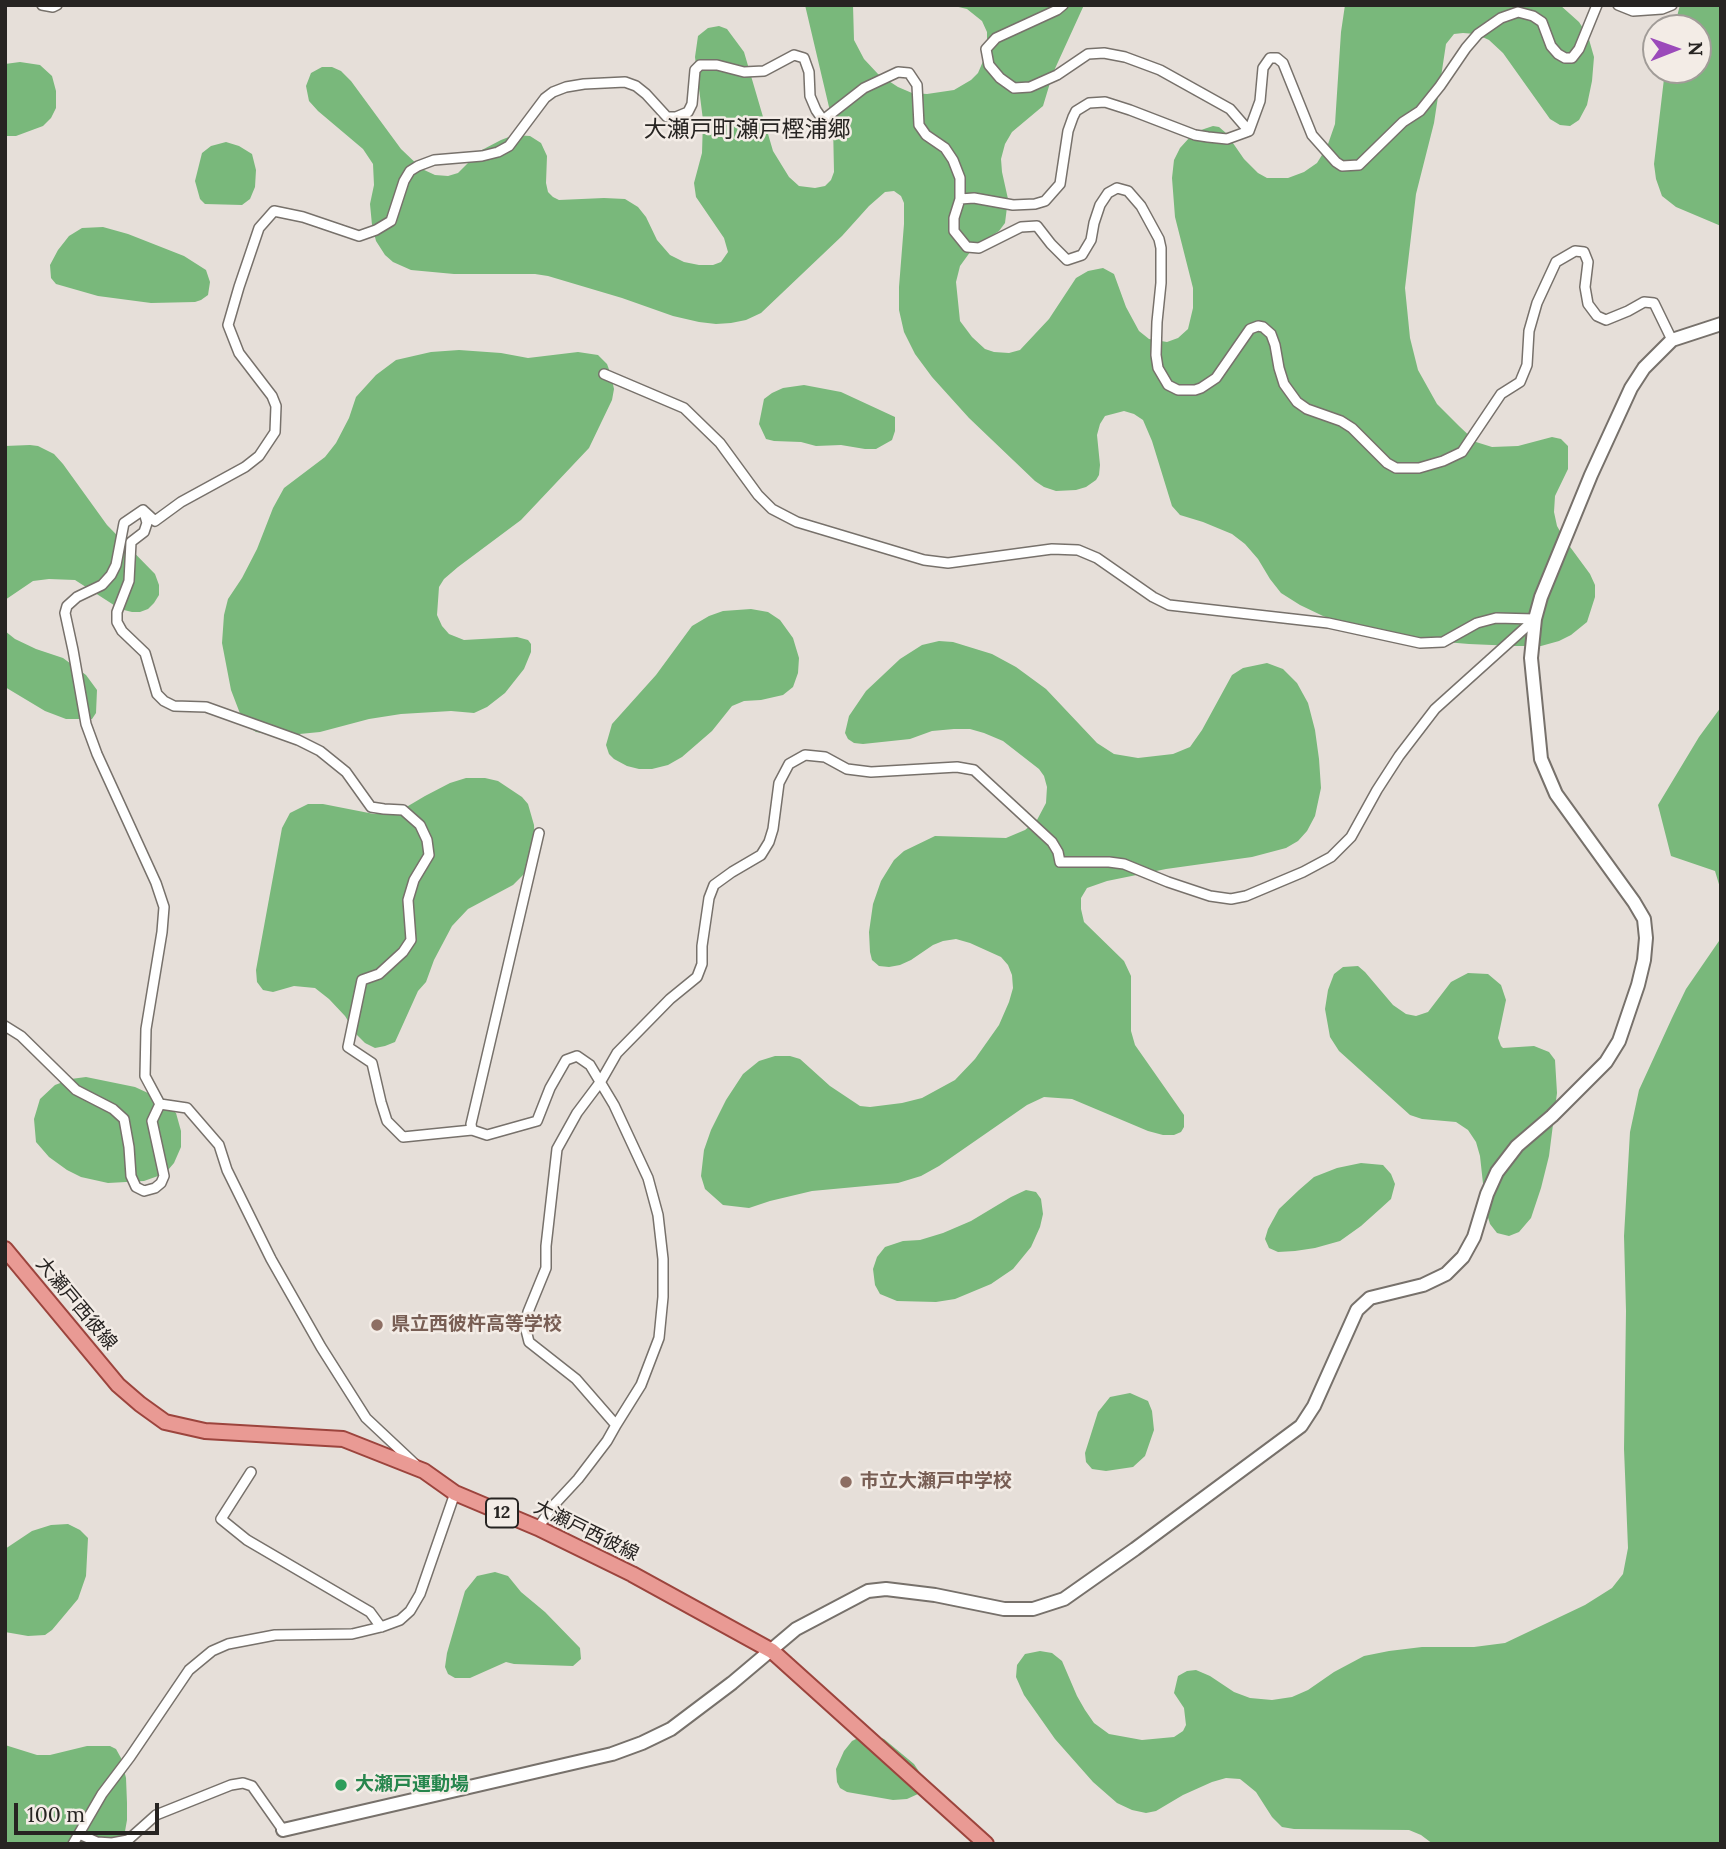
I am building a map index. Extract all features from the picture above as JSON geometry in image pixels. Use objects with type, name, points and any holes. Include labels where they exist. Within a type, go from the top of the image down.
[{"type":"main road","name":"大瀬戸西彼線","points":[[5,1249],[118,1385],[165,1422],[205,1431],[343,1439],[424,1471],[455,1493],[538,1528],[632,1574],[772,1651],[986,1844]]},
{"type":"street","points":[[42,5],[53,8],[57,5]]},
{"type":"street","points":[[1063,5],[996,38],[986,49],[989,65],[1000,78],[1014,88],[1030,87],[1056,75],[1088,54],[1104,53],[1125,57],[1169,75],[1230,109],[1249,131]]},
{"type":"street","points":[[960,198],[1013,205],[1045,201],[1060,184],[1068,131],[1073,117],[1076,111],[1089,103],[1105,102],[1195,135],[1227,139],[1249,131],[1260,101],[1263,68],[1270,58],[1277,58],[1283,63],[1312,135],[1342,166],[1359,164],[1404,122],[1420,111],[1478,34],[1501,18],[1518,12],[1533,16],[1542,22],[1551,46],[1558,54],[1572,58],[1579,50],[1597,5]]},
{"type":"street","points":[[1618,5],[1633,10],[1662,9],[1672,5]]},
{"type":"street","points":[[143,510],[155,521],[181,502],[245,467],[259,456],[275,432],[276,406],[272,396],[239,353],[228,326],[260,228],[274,211],[303,217],[359,236],[391,221],[410,171],[434,160],[482,156],[509,146],[545,98],[553,92],[584,84],[625,82],[646,94],[667,117],[676,117],[688,112],[692,104],[695,70],[700,65],[717,65],[744,72],[764,71],[794,55],[804,58],[809,72],[810,96],[824,120],[864,88],[898,72],[909,73],[917,85],[919,125],[926,135],[945,148],[960,178],[960,198],[954,219],[954,231],[967,247],[979,248],[1021,227],[1037,226],[1067,260],[1083,255],[1091,240],[1100,205],[1108,193],[1117,188],[1128,191],[1141,206],[1161,248],[1156,355],[1158,368],[1168,384],[1178,390],[1201,388],[1216,378],[1250,329],[1263,327],[1271,334],[1284,384],[1297,402],[1352,428],[1387,463],[1396,468],[1419,468],[1462,452],[1501,394],[1520,382],[1527,365],[1529,331],[1537,303],[1556,262],[1575,251],[1584,252],[1588,262],[1585,287],[1588,304],[1597,316],[1606,320],[1644,302],[1654,303],[1672,340]]},
{"type":"street","points":[[79,1834],[97,1842],[128,1840],[156,1815],[231,1785],[243,1783],[251,1786],[283,1830],[612,1754],[671,1729],[772,1651],[796,1629],[868,1591],[886,1589],[935,1595],[1004,1609],[1033,1609],[1064,1599],[1300,1426],[1314,1406],[1357,1310],[1370,1298],[1423,1285],[1446,1275],[1463,1257],[1474,1237],[1497,1172],[1517,1146],[1606,1062],[1619,1041],[1644,960],[1644,919],[1556,794],[1541,759],[1531,658],[1535,619],[1541,597],[1591,475],[1620,410],[1644,368],[1672,340],[1721,324]]},
{"type":"street","points":[[604,374],[684,408],[720,443],[758,495],[772,509],[797,522],[925,560],[948,563],[1052,549],[1077,550],[1097,558],[1168,605],[1328,623],[1420,643],[1443,642],[1477,623],[1496,618],[1535,619]]},
{"type":"street","points":[[143,510],[124,523],[116,565],[111,575],[102,585],[77,597],[67,606],[65,613],[86,724],[164,907],[146,1029],[145,1076],[160,1104]]},
{"type":"street","points":[[143,510],[147,523],[144,532],[131,542],[129,581],[117,612],[117,622],[122,631],[145,653],[157,694],[174,706],[206,707],[298,740],[320,751],[346,772],[371,807],[403,810],[420,825],[427,840],[429,855],[414,880],[408,900],[411,940],[403,952],[379,974],[362,980],[348,1047],[372,1063],[387,1121],[403,1137],[472,1130],[486,1135],[537,1121],[550,1088],[566,1060],[578,1056],[590,1065],[601,1081],[648,1178],[658,1215],[663,1259],[659,1338],[641,1385],[607,1441],[538,1528]]},
{"type":"street","points":[[616,1425],[576,1379],[529,1342],[525,1326],[546,1268],[557,1149],[577,1113],[618,1054],[670,999],[697,977],[702,964],[709,898],[714,885],[761,855],[773,829],[779,783],[789,764],[805,755],[825,757],[847,769],[871,772],[957,767],[974,771],[1052,842],[1060,862],[1124,864],[1210,896],[1239,898],[1303,872],[1331,857],[1351,837],[1377,790],[1435,709],[1535,619]]},
{"type":"street","points":[[472,1130],[471,1124],[539,833]]},
{"type":"street","points":[[5,1026],[21,1035],[76,1090],[113,1109],[124,1119],[131,1176],[136,1187],[144,1192],[161,1183],[164,1176],[152,1121],[160,1104]]},
{"type":"street","points":[[160,1104],[187,1108],[219,1146],[227,1170],[271,1259],[366,1419],[424,1471]]},
{"type":"street","points":[[251,1472],[221,1519],[247,1540],[370,1612],[381,1627]]},
{"type":"street","points":[[73,1844],[102,1794],[189,1670],[212,1651],[228,1644],[275,1635],[352,1634],[381,1627],[400,1619],[410,1611],[420,1594],[455,1493]]},
{"type":"green space","points":[[805,5],[853,5],[854,40],[864,59],[878,74],[898,87],[912,93],[927,94],[954,90],[971,80],[978,73],[984,59],[987,32],[982,21],[967,9],[950,5],[1084,5],[1053,73],[1043,106],[1012,132],[1005,144],[1001,159],[1008,199],[1005,223],[999,231],[973,248],[960,266],[956,282],[960,321],[985,349],[1009,353],[1020,350],[1049,319],[1076,278],[1088,271],[1103,268],[1114,274],[1126,307],[1139,331],[1149,339],[1167,342],[1178,338],[1188,329],[1193,308],[1193,288],[1175,217],[1172,178],[1174,160],[1190,137],[1213,126],[1226,133],[1244,159],[1267,178],[1288,178],[1317,163],[1327,147],[1335,124],[1345,5],[1560,5],[1579,22],[1588,36],[1594,57],[1587,105],[1579,120],[1570,126],[1560,125],[1550,119],[1503,53],[1489,40],[1476,34],[1463,33],[1454,34],[1446,44],[1434,123],[1416,194],[1405,288],[1410,338],[1418,370],[1437,404],[1459,426],[1476,442],[1492,447],[1518,446],[1552,437],[1561,439],[1568,446],[1568,469],[1555,496],[1554,512],[1557,526],[1595,585],[1595,597],[1587,622],[1559,641],[1541,646],[1515,646],[1421,640],[1356,628],[1323,616],[1281,593],[1258,559],[1232,534],[1180,515],[1172,506],[1143,420],[1124,411],[1105,416],[1100,424],[1097,435],[1100,465],[1096,480],[1076,490],[1056,491],[1044,487],[969,418],[915,354],[904,332],[899,310],[904,203],[901,196],[894,191],[885,192],[869,206],[842,236],[761,313],[731,323],[699,322],[548,276],[454,274],[411,270],[393,262],[376,241],[372,225],[370,204],[374,185],[373,164],[363,149],[309,101],[306,86],[311,73],[322,67],[341,71],[401,149],[422,169],[435,175],[448,176],[458,173],[480,151],[501,140],[514,135],[530,136],[541,143],[547,156],[546,183],[548,192],[553,197],[559,200],[625,199],[638,207],[657,240],[670,255],[684,262],[713,265],[721,262],[728,252],[724,238],[696,197],[694,183],[702,153],[703,120],[695,57],[698,36],[708,28],[719,26],[727,29],[744,52],[773,151],[789,177],[799,186],[825,186],[834,172],[833,124]]},
{"type":"green space","points":[[1680,5],[1721,5],[1721,226],[1676,207],[1662,196],[1656,179],[1654,164],[1663,84],[1712,84],[1712,14],[1678,14]]},
{"type":"green space","points":[[20,62],[40,65],[52,76],[56,91],[56,108],[43,126],[16,136],[5,136],[5,64]]},
{"type":"green space","points":[[226,142],[252,154],[256,170],[255,187],[250,199],[242,205],[205,204],[200,199],[195,181],[202,153],[211,146]]},
{"type":"green space","points":[[103,227],[184,256],[206,270],[210,282],[208,295],[195,302],[151,303],[98,296],[56,284],[51,278],[50,265],[69,236],[82,228]]},
{"type":"green space","points":[[459,350],[528,358],[578,352],[598,355],[607,364],[614,389],[612,400],[589,448],[521,520],[458,567],[439,587],[437,615],[449,634],[464,640],[517,637],[528,640],[531,652],[524,669],[505,693],[474,713],[451,711],[401,714],[320,732],[279,736],[256,732],[244,724],[231,690],[222,643],[224,615],[228,599],[257,549],[273,508],[284,488],[325,457],[336,443],[356,397],[376,375],[396,360],[431,352]]},
{"type":"green space","points":[[804,385],[841,392],[895,417],[892,440],[876,449],[865,449],[766,439],[759,424],[764,399],[783,388]]},
{"type":"green space","points":[[30,445],[54,454],[107,525],[155,574],[159,595],[148,609],[132,612],[120,609],[75,580],[33,581],[5,600],[5,446]]},
{"type":"green space","points":[[751,609],[768,612],[780,620],[793,638],[799,658],[793,687],[783,695],[744,701],[732,706],[712,731],[682,757],[668,765],[639,769],[614,759],[606,745],[612,724],[656,675],[692,626],[723,611]]},
{"type":"green space","points":[[5,631],[36,649],[63,658],[86,675],[97,690],[96,713],[92,719],[66,719],[45,711],[5,687]]},
{"type":"green space","points":[[939,641],[953,642],[992,654],[1016,667],[1046,689],[1097,743],[1114,754],[1138,758],[1173,754],[1190,747],[1232,675],[1243,668],[1267,663],[1283,669],[1297,683],[1308,703],[1315,730],[1321,788],[1315,816],[1298,841],[1286,848],[1252,857],[1166,869],[1107,881],[1087,888],[1081,898],[1084,922],[1124,961],[1131,976],[1131,1031],[1135,1045],[1184,1115],[1181,1132],[1163,1135],[1072,1099],[1044,1097],[1027,1105],[921,1176],[898,1183],[812,1191],[749,1208],[723,1205],[705,1189],[701,1176],[704,1150],[726,1100],[743,1074],[759,1061],[775,1056],[800,1059],[830,1086],[860,1106],[902,1103],[922,1098],[955,1080],[975,1059],[999,1025],[1009,1002],[1013,988],[1008,965],[1001,957],[970,943],[956,939],[943,941],[911,960],[889,967],[879,966],[872,960],[870,952],[869,932],[873,904],[881,881],[894,860],[904,851],[935,836],[1006,838],[1025,830],[1037,820],[1046,803],[1047,787],[1039,769],[1003,741],[984,733],[970,729],[932,731],[910,739],[863,744],[848,739],[845,733],[849,716],[866,691],[900,659],[922,645]]},
{"type":"green space","points":[[1721,707],[1721,891],[1715,871],[1671,856],[1658,805],[1699,737]]},
{"type":"green space","points":[[466,778],[498,781],[522,797],[528,804],[534,825],[535,845],[526,872],[513,885],[468,909],[452,926],[395,1042],[375,1048],[365,1043],[345,1016],[315,988],[294,986],[273,992],[263,990],[257,982],[256,970],[282,828],[290,813],[308,804],[323,804],[374,814],[398,812],[450,783]]},
{"type":"green space","points":[[1721,932],[1721,1844],[1433,1844],[1409,1830],[1294,1829],[1282,1827],[1256,1792],[1240,1779],[1226,1778],[1183,1795],[1156,1811],[1146,1813],[1117,1803],[1093,1782],[1055,1739],[1024,1695],[1016,1677],[1017,1665],[1025,1654],[1040,1651],[1052,1653],[1062,1661],[1085,1710],[1094,1723],[1109,1734],[1142,1740],[1174,1737],[1183,1731],[1186,1725],[1184,1708],[1174,1693],[1178,1676],[1187,1671],[1196,1670],[1210,1676],[1234,1692],[1250,1698],[1272,1700],[1292,1697],[1364,1656],[1422,1647],[1474,1647],[1505,1643],[1585,1605],[1612,1588],[1623,1574],[1628,1548],[1624,1449],[1624,1236],[1630,1132],[1639,1090],[1686,989],[1719,941]]},
{"type":"green space","points":[[1358,966],[1393,1005],[1406,1014],[1416,1016],[1428,1012],[1451,982],[1468,973],[1488,974],[1501,985],[1506,1000],[1498,1038],[1501,1046],[1534,1046],[1549,1052],[1555,1060],[1557,1093],[1549,1156],[1531,1218],[1519,1232],[1509,1236],[1497,1233],[1490,1224],[1480,1156],[1476,1142],[1468,1130],[1456,1122],[1422,1119],[1410,1115],[1339,1051],[1330,1037],[1325,1009],[1334,974],[1343,967]]},
{"type":"green space","points":[[86,1077],[135,1087],[161,1099],[176,1113],[181,1131],[181,1147],[168,1170],[144,1181],[108,1183],[81,1177],[49,1157],[36,1142],[34,1119],[40,1099],[55,1085]]},
{"type":"green space","points":[[1361,1163],[1383,1165],[1391,1174],[1395,1184],[1391,1199],[1340,1241],[1295,1251],[1278,1252],[1269,1248],[1265,1239],[1268,1229],[1279,1209],[1299,1190],[1314,1177]]},
{"type":"green space","points":[[1026,1190],[1036,1192],[1041,1199],[1043,1214],[1031,1247],[1013,1269],[991,1284],[955,1299],[936,1302],[897,1301],[880,1294],[875,1285],[873,1269],[877,1257],[885,1247],[943,1233],[971,1221]]},
{"type":"green space","points":[[1130,1393],[1148,1401],[1152,1411],[1154,1430],[1145,1456],[1133,1467],[1106,1471],[1092,1469],[1086,1462],[1085,1453],[1098,1412],[1110,1397]]},
{"type":"green space","points":[[68,1524],[88,1538],[86,1576],[78,1599],[45,1635],[28,1636],[5,1632],[5,1549],[32,1531],[51,1525]]},
{"type":"green space","points":[[495,1572],[508,1576],[521,1592],[545,1612],[580,1648],[581,1659],[573,1666],[506,1662],[470,1678],[455,1678],[448,1674],[445,1667],[447,1653],[465,1591],[477,1576]]},
{"type":"green space","points":[[873,1735],[884,1739],[914,1764],[922,1776],[923,1787],[918,1794],[907,1799],[893,1800],[847,1792],[840,1788],[836,1769],[844,1751],[852,1741]]},
{"type":"green space","points":[[5,1745],[37,1755],[50,1755],[87,1746],[110,1746],[116,1749],[126,1778],[127,1820],[121,1844],[5,1844]]},
{"type":"place","name":"県立西彼杵高等学校","points":[[377,1325]]},
{"type":"place","name":"市立大瀬戸中学校","points":[[846,1482]]},
{"type":"place","name":"大瀬戸運動場","points":[[341,1785]]},
{"type":"district","name":"大瀬戸町瀬戸樫浦郷","points":[[747,130]]}]
